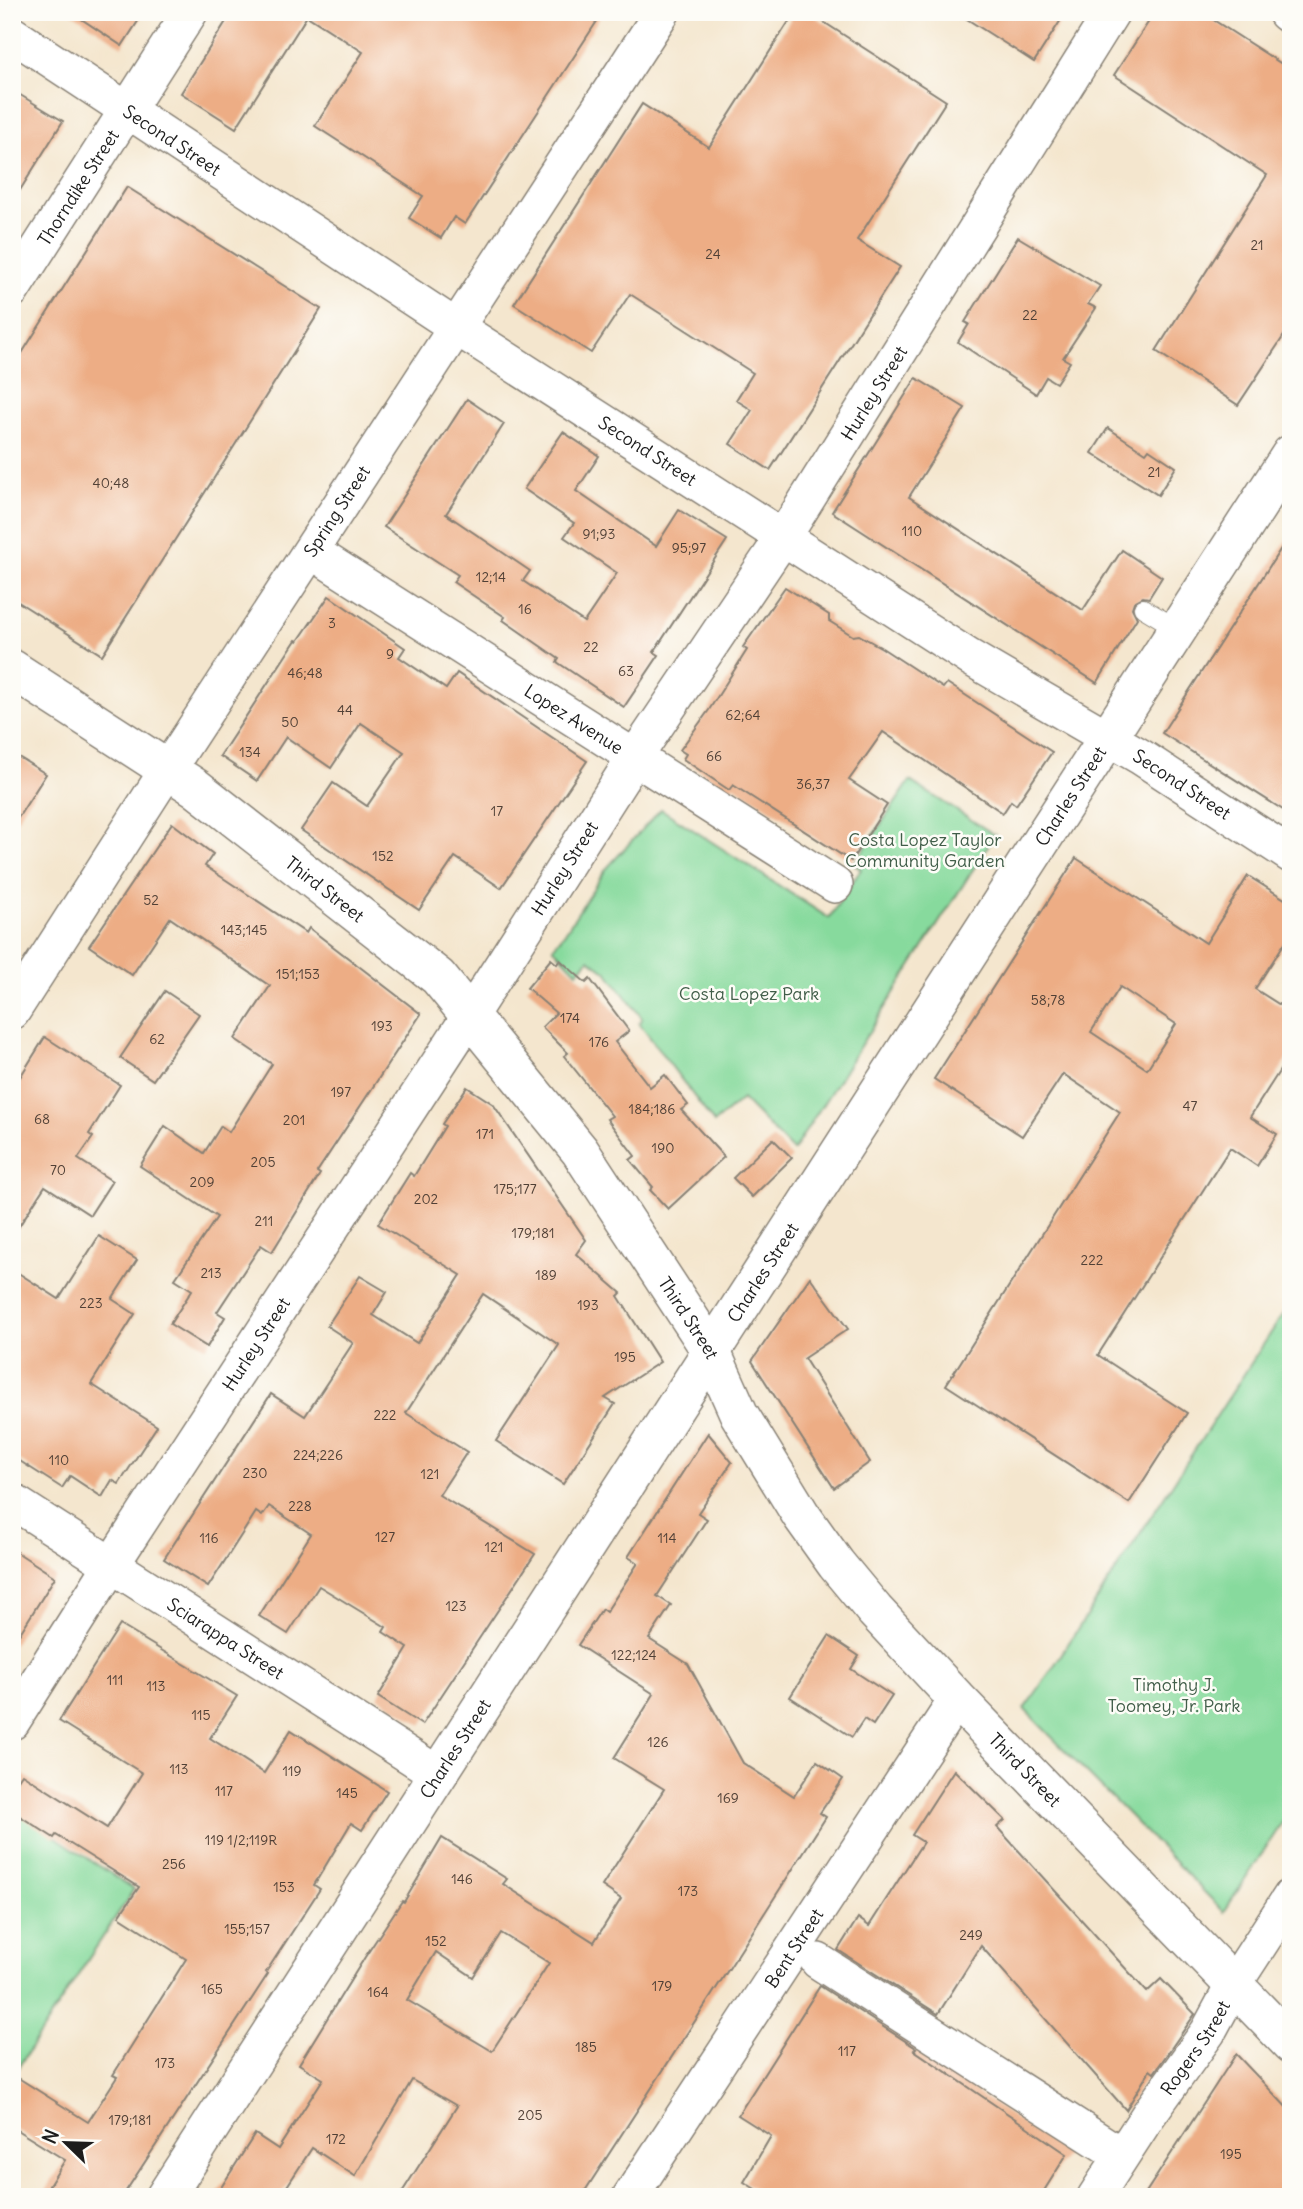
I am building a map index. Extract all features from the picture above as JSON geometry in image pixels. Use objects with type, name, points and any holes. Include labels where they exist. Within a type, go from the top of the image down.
[{"type":"street","name":"Thorndike Street","points":[[12,290],[190,12]]},
{"type":"street","name":"Spring Street","points":[[12,1012],[662,12]]},
{"type":"street","name":"Hurley Street","points":[[12,1722],[112,1564],[470,1017],[635,757],[784,537],[1112,12]]},
{"type":"street","name":"Second Street","points":[[12,34],[456,327],[969,657],[1107,737],[1291,855]]},
{"type":"street","name":"Charles Street","points":[[165,2197],[1291,454]]},
{"type":"street","name":"Lopez Avenue","points":[[311,551],[835,885]]},
{"type":"street","name":"Third Street","points":[[12,669],[168,769],[438,977],[493,1041],[580,1151],[711,1351],[738,1414],[800,1516],[836,1564],[875,1611],[957,1699],[1291,2044]]},
{"type":"street","name":"Sciarappa Street","points":[[12,1501],[438,1774]]},
{"type":"street","name":"Bent Street","points":[[630,2197],[957,1699]]},
{"type":"street","name":"Rogers Street","points":[[1095,2197],[1149,2114],[1208,2032],[1234,1984],[1291,1896]]},
{"type":"street","points":[[818,1961],[1110,2148]]},
{"type":"lane","points":[[1143,608],[1177,628]]},
{"type":"green space","name":"Costa Lopez Park","points":[[910,781],[995,835],[793,1151],[742,1099],[714,1123],[639,1023],[642,1018],[607,972],[589,959],[577,972],[553,947],[606,869],[661,809],[829,918],[861,869],[854,864]]},
{"type":"green space","name":"Timothy J. Toomey, Jr. Park","points":[[1291,1302],[1291,1809],[1224,1912],[1024,1709]]},
{"type":"green space","points":[[12,1808],[134,1889],[17,2069],[12,2066]]},
{"type":"building","points":[[71,12],[144,12],[122,46]]},
{"type":"building","points":[[232,12],[603,12],[465,224],[454,217],[441,238],[409,218],[423,196],[315,126],[363,52],[307,16],[236,128],[181,93]]},
{"type":"building","points":[[795,12],[808,12],[946,101],[857,240],[900,267],[770,470],[730,444],[752,410],[736,400],[753,373],[630,294],[591,353],[514,304],[642,104],[709,147]]},
{"type":"building","points":[[956,12],[1066,12],[1034,62]]},
{"type":"building","points":[[1155,12],[1201,12],[1291,70],[1291,325],[1238,405],[1156,351],[1267,175],[1114,75]]},
{"type":"building","points":[[12,90],[63,121],[12,203]]},
{"type":"building","points":[[127,187],[321,309],[102,655],[12,598],[12,369]]},
{"type":"building","points":[[1018,237],[1100,286],[1088,304],[1096,308],[1063,358],[1070,362],[1056,383],[1046,377],[1036,394],[958,342],[969,324],[965,322]]},
{"type":"building","points":[[916,378],[965,408],[909,497],[1083,610],[1122,550],[1162,577],[1149,598],[1143,597],[1134,602],[1132,608],[1137,618],[1097,683],[832,512]]},
{"type":"building","points":[[467,399],[504,424],[446,514],[530,571],[523,581],[584,622],[617,573],[564,537],[574,523],[524,489],[563,432],[599,456],[576,491],[656,546],[679,510],[727,540],[654,652],[659,655],[624,707],[557,662],[559,659],[503,620],[505,617],[453,582],[458,575],[384,527]]},
{"type":"building","points":[[1108,428],[1146,453],[1149,449],[1176,467],[1158,495],[1092,453]]},
{"type":"building","points":[[1291,533],[1291,815],[1162,733]]},
{"type":"building","points":[[785,587],[829,615],[829,621],[853,636],[859,635],[882,648],[943,688],[947,683],[1052,752],[1016,805],[1011,801],[1003,813],[883,732],[849,780],[887,805],[851,861],[733,785],[729,790],[683,759],[686,754],[680,750],[747,650],[743,647]]},
{"type":"building","points":[[329,596],[405,648],[399,657],[446,689],[457,673],[587,761],[501,888],[455,857],[419,910],[301,830],[333,783],[367,806],[404,752],[361,723],[331,768],[286,737],[257,781],[220,756],[296,640],[298,641]]},
{"type":"building","points":[[12,753],[46,774],[12,827]]},
{"type":"building","points":[[172,823],[213,854],[205,866],[306,933],[309,928],[421,1014],[317,1172],[320,1174],[272,1252],[261,1245],[217,1312],[225,1317],[207,1347],[170,1324],[192,1290],[175,1279],[217,1217],[140,1166],[165,1126],[204,1153],[221,1126],[229,1132],[272,1064],[235,1039],[270,986],[170,918],[132,975],[89,946]]},
{"type":"building","points":[[1076,858],[1206,943],[1248,876],[1291,903],[1291,933],[1255,989],[1291,1012],[1291,1053],[1250,1117],[1277,1134],[1257,1166],[1230,1148],[1098,1355],[1187,1413],[1129,1503],[946,1385],[1120,1112],[1063,1074],[1022,1136],[934,1079]],"holes":[[[1120,987],[1176,1024],[1147,1069],[1091,1032]]]},
{"type":"building","points":[[551,959],[557,964],[560,960],[586,983],[590,979],[629,1031],[615,1042],[650,1087],[665,1075],[688,1105],[681,1110],[724,1157],[668,1209],[650,1190],[653,1187],[630,1160],[635,1156],[607,1119],[612,1116],[564,1056],[568,1053],[542,1027],[556,1013],[527,988]]},
{"type":"building","points":[[165,991],[199,1014],[153,1080],[120,1058]]},
{"type":"building","points":[[45,1037],[120,1085],[89,1134],[93,1137],[78,1159],[112,1181],[90,1215],[45,1186],[12,1237],[12,1090]]},
{"type":"building","points":[[467,1087],[493,1104],[586,1240],[576,1254],[621,1293],[618,1296],[660,1362],[605,1398],[615,1404],[563,1484],[496,1441],[559,1345],[483,1294],[406,1413],[467,1452],[439,1495],[535,1554],[422,1725],[378,1697],[408,1648],[383,1632],[386,1627],[319,1586],[288,1634],[259,1616],[311,1534],[269,1506],[262,1516],[256,1512],[208,1587],[164,1559],[271,1394],[305,1416],[353,1343],[327,1326],[360,1276],[387,1292],[373,1315],[417,1343],[461,1275],[378,1224],[410,1173],[414,1176],[445,1126],[442,1124]]},
{"type":"building","points":[[773,1139],[792,1158],[752,1197],[733,1178]]},
{"type":"building","points":[[99,1236],[137,1260],[112,1299],[135,1314],[91,1384],[157,1426],[119,1484],[112,1480],[102,1497],[70,1476],[62,1488],[12,1456],[12,1269],[59,1299]]},
{"type":"building","points":[[810,1277],[848,1329],[804,1358],[870,1462],[834,1488],[752,1361]]},
{"type":"building","points":[[708,1433],[732,1462],[698,1513],[707,1519],[657,1596],[671,1605],[649,1639],[688,1664],[743,1763],[794,1796],[817,1761],[843,1779],[820,1813],[826,1817],[730,1967],[581,2197],[399,2197],[457,2106],[412,2080],[355,2176],[312,2148],[280,2197],[215,2197],[255,2134],[278,2149],[323,2079],[299,2064],[365,1957],[402,1901],[404,1902],[442,1838],[507,1879],[503,1884],[594,1942],[621,1899],[602,1886],[664,1789],[614,1758],[654,1694],[578,1645],[602,1609],[606,1612],[638,1563],[628,1557]],"holes":[[[501,1933],[549,1963],[492,2051],[407,2000],[436,1952],[473,1977]]]},
{"type":"building","points":[[12,1549],[55,1577],[12,1646]]},
{"type":"building","points":[[120,1625],[237,1696],[210,1738],[264,1773],[291,1730],[387,1791],[362,1830],[351,1823],[314,1885],[320,1889],[266,1972],[268,1974],[122,2197],[42,2197],[65,2160],[12,2127],[12,2074],[88,2122],[117,2077],[113,2075],[186,1959],[119,1916],[139,1887],[12,1811],[12,1789],[22,1774],[107,1828],[142,1773],[59,1721]]},
{"type":"building","points":[[829,1636],[859,1656],[851,1669],[892,1696],[873,1725],[864,1719],[852,1737],[790,1697]]},
{"type":"building","points":[[954,1770],[1005,1820],[997,1827],[1147,1992],[1161,1979],[1195,2014],[1154,2073],[1150,2070],[1126,2110],[981,1946],[938,2014],[838,1950],[858,1918],[869,1926],[923,1842],[912,1835]]},
{"type":"building","points":[[820,1986],[916,2048],[914,2050],[1067,2154],[1040,2197],[768,2197],[744,2182],[771,2136],[738,2115]]},
{"type":"building","points":[[1236,2054],[1291,2112],[1291,2197],[1143,2197]]},
{"type":"park label","name":"Costa Lopez Taylor Community Garden","points":[[925,849]]}]
